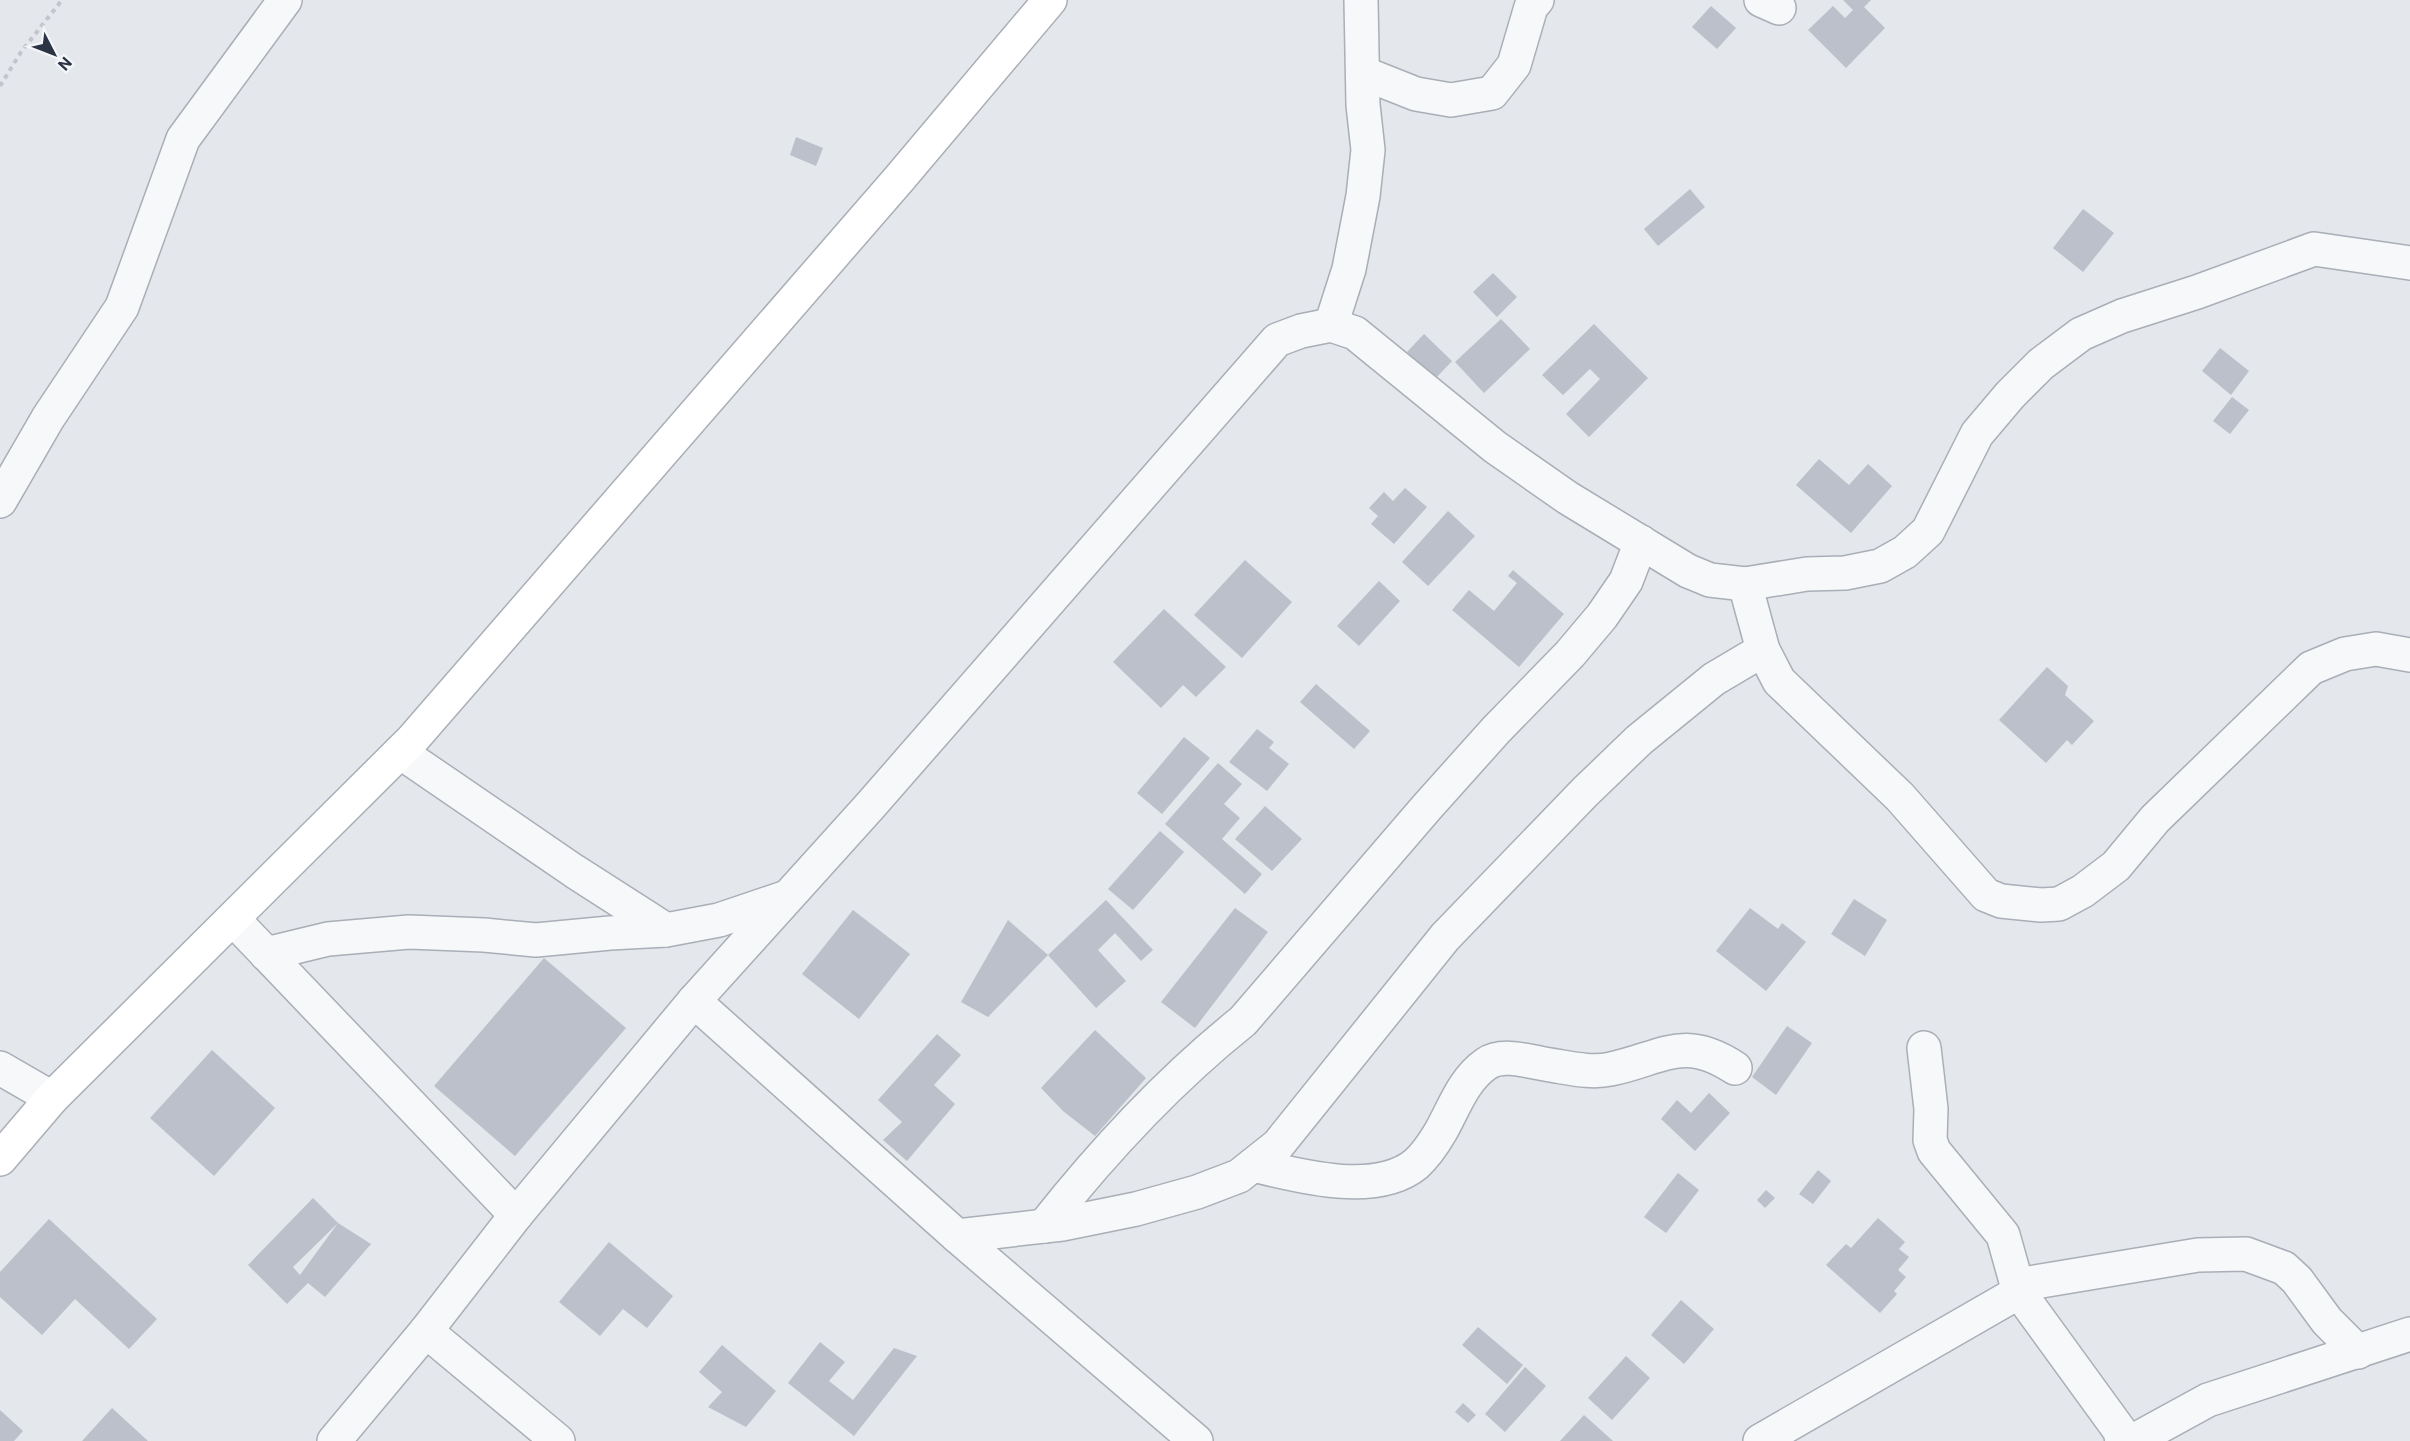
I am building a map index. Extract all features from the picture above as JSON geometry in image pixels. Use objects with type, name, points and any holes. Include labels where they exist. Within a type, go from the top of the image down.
[{"type":"street","points":[[0,501],[48,418],[122,307],[183,139],[285,0]]},
{"type":"street","points":[[0,1159],[52,1098],[400,752],[899,179],[1050,0]]},
{"type":"street","points":[[1331,325],[1349,269],[1364,196],[1368,150],[1363,105],[1361,0]]},
{"type":"street","points":[[1363,73],[1416,94],[1451,100],[1492,93],[1514,66],[1531,7],[1537,0]]},
{"type":"street","points":[[334,1441],[426,1331],[516,1215],[694,1001],[1277,340],[1301,331],[1331,325],[1354,333],[1495,447],[1568,498],[1688,571],[1710,580],[1745,584],[1807,574],[1845,573],[1880,566],[1905,552],[1929,531],[1977,434],[2041,363],[2081,334],[2122,316],[2197,292],[2314,249],[2410,263]]},
{"type":"street","points":[[1044,1226],[1085,1174],[1124,1131],[1207,1050],[1243,1021],[1427,807],[1496,730],[1570,654],[1602,616],[1626,581],[1641,542]]},
{"type":"street","points":[[1745,584],[1763,650],[1779,681],[1900,797],[1986,895],[2001,901],[2041,905],[2059,904],[2083,891],[2116,866],[2155,819],[2311,668],[2345,654],[2376,649],[2410,655]]},
{"type":"street","points":[[957,1236],[1044,1226],[1136,1209],[1187,1195],[1239,1176],[1278,1145],[1445,937],[1577,800],[1639,740],[1714,679],[1763,650]]},
{"type":"street","points":[[400,752],[574,871],[666,930]]},
{"type":"street","points":[[266,954],[328,939],[409,932],[536,940],[666,930],[719,920],[789,896]]},
{"type":"street","points":[[233,919],[516,1215]]},
{"type":"street","points":[[694,1001],[957,1236],[1196,1441]]},
{"type":"street","points":[[1923,1048],[1931,1109],[1930,1140],[1935,1151],[2003,1235],[2018,1288],[2120,1431],[2122,1441]]},
{"type":"street","points":[[1253,1165],[1300,1176],[1352,1183],[1387,1178],[1415,1165],[1430,1149],[1454,1103],[1472,1076],[1487,1063],[1499,1059],[1516,1059],[1589,1071],[1610,1069],[1661,1053],[1690,1050],[1717,1056],[1735,1068]]},
{"type":"street","points":[[0,1068],[52,1098]]},
{"type":"street","points":[[1760,1441],[2018,1288],[2198,1255],[2246,1254],[2284,1268],[2297,1280],[2327,1321],[2358,1352]]},
{"type":"street","points":[[426,1331],[558,1441]]},
{"type":"street","points":[[2133,1441],[2208,1400],[2410,1334]]},
{"type":"path","points":[[0,86],[21,52],[62,0]]},
{"type":"building","points":[[1843,0],[1871,0],[1864,7],[1885,28],[1846,68],[1808,30],[1833,6],[1845,18],[1853,10]]},
{"type":"building","points":[[1711,6],[1736,28],[1717,49],[1692,27]]},
{"type":"building","points":[[796,137],[823,148],[816,166],[790,155]]},
{"type":"building","points":[[1690,189],[1705,207],[1658,246],[1644,229]]},
{"type":"building","points":[[2083,209],[2114,233],[2083,272],[2053,248]]},
{"type":"building","points":[[1493,273],[1517,297],[1497,317],[1473,292]]},
{"type":"building","points":[[1501,319],[1530,349],[1484,393],[1455,362]]},
{"type":"building","points":[[1594,324],[1648,378],[1589,437],[1566,414],[1600,379],[1590,369],[1563,395],[1542,375]]},
{"type":"building","points":[[1424,334],[1452,361],[1435,379],[1407,352]]},
{"type":"building","points":[[2220,348],[2249,371],[2231,395],[2202,371]]},
{"type":"building","points":[[2232,397],[2249,410],[2230,434],[2213,421]]},
{"type":"building","points":[[1819,459],[1849,485],[1868,464],[1892,486],[1851,533],[1796,485]]},
{"type":"building","points":[[1405,488],[1427,507],[1394,544],[1371,524],[1378,516],[1369,508],[1384,492],[1393,501]]},
{"type":"building","points":[[1448,511],[1475,536],[1428,586],[1402,562]]},
{"type":"building","points":[[1245,560],[1292,602],[1242,658],[1194,615]]},
{"type":"building","points":[[1513,570],[1564,614],[1519,667],[1452,610],[1469,590],[1494,611],[1517,583],[1508,576]]},
{"type":"building","points":[[1379,581],[1400,601],[1359,646],[1337,626]]},
{"type":"building","points":[[1164,609],[1226,667],[1196,697],[1183,685],[1161,708],[1113,662]]},
{"type":"building","points":[[2047,667],[2068,686],[2065,695],[2094,721],[2072,745],[2067,740],[2046,763],[1999,720]]},
{"type":"building","points":[[1316,684],[1370,731],[1354,749],[1300,702]]},
{"type":"building","points":[[1257,729],[1274,742],[1269,748],[1289,764],[1267,791],[1229,762]]},
{"type":"building","points":[[1184,737],[1210,758],[1162,814],[1137,793]]},
{"type":"building","points":[[1218,763],[1242,784],[1224,804],[1240,818],[1222,839],[1262,874],[1245,894],[1165,824]]},
{"type":"building","points":[[1265,806],[1302,839],[1272,871],[1235,839]]},
{"type":"building","points":[[1160,831],[1184,852],[1133,910],[1108,889]]},
{"type":"building","points":[[1854,899],[1887,920],[1865,956],[1831,934]]},
{"type":"building","points":[[1106,900],[1153,950],[1141,961],[1115,933],[1098,950],[1126,981],[1096,1008],[1048,955]]},
{"type":"building","points":[[1235,908],[1268,932],[1195,1028],[1161,1002]]},
{"type":"building","points":[[1750,908],[1778,929],[1782,923],[1806,942],[1766,991],[1716,951]]},
{"type":"building","points":[[853,910],[910,954],[859,1019],[802,974]]},
{"type":"building","points":[[1008,920],[1048,955],[988,1017],[961,1002]]},
{"type":"building","points":[[544,958],[626,1028],[515,1156],[434,1086]]},
{"type":"building","points":[[1787,1026],[1812,1043],[1776,1095],[1752,1077]]},
{"type":"building","points":[[1095,1030],[1146,1078],[1095,1136],[1063,1111],[1041,1088]]},
{"type":"building","points":[[937,1034],[961,1055],[934,1085],[955,1104],[907,1161],[883,1140],[902,1122],[878,1100]]},
{"type":"building","points":[[212,1050],[275,1108],[214,1176],[150,1118]]},
{"type":"building","points":[[1709,1093],[1730,1113],[1695,1151],[1661,1119],[1677,1100],[1691,1113]]},
{"type":"building","points":[[1818,1170],[1831,1181],[1813,1204],[1799,1194]]},
{"type":"building","points":[[1678,1173],[1699,1190],[1666,1233],[1644,1217]]},
{"type":"building","points":[[1766,1190],[1775,1198],[1765,1208],[1757,1200]]},
{"type":"building","points":[[313,1198],[338,1223],[371,1244],[325,1297],[308,1283],[287,1304],[248,1265]],"holes":[[[338,1223],[300,1275],[293,1267]]]},
{"type":"building","points":[[1878,1218],[1905,1242],[1899,1249],[1909,1257],[1898,1270],[1906,1277],[1894,1291],[1897,1294],[1880,1313],[1826,1265],[1846,1244],[1851,1248]]},
{"type":"building","points":[[49,1219],[157,1319],[129,1349],[75,1299],[42,1335],[0,1297],[0,1272]]},
{"type":"building","points":[[609,1242],[673,1296],[647,1328],[623,1309],[600,1336],[559,1302]]},
{"type":"building","points":[[1681,1300],[1714,1329],[1684,1364],[1651,1335]]},
{"type":"building","points":[[1478,1327],[1523,1365],[1507,1384],[1462,1345]]},
{"type":"building","points":[[820,1342],[845,1362],[829,1381],[853,1400],[894,1348],[917,1356],[854,1436],[788,1383]]},
{"type":"building","points":[[722,1345],[776,1391],[746,1427],[708,1407],[722,1392],[699,1372]]},
{"type":"building","points":[[1626,1356],[1650,1378],[1612,1420],[1588,1398]]},
{"type":"building","points":[[1525,1367],[1546,1386],[1505,1432],[1485,1414]]},
{"type":"building","points":[[1463,1403],[1476,1415],[1468,1423],[1455,1412]]},
{"type":"building","points":[[112,1408],[148,1441],[82,1441]]},
{"type":"building","points":[[0,1410],[23,1431],[14,1441],[0,1441]]},
{"type":"building","points":[[1584,1415],[1613,1441],[1560,1441]]}]
